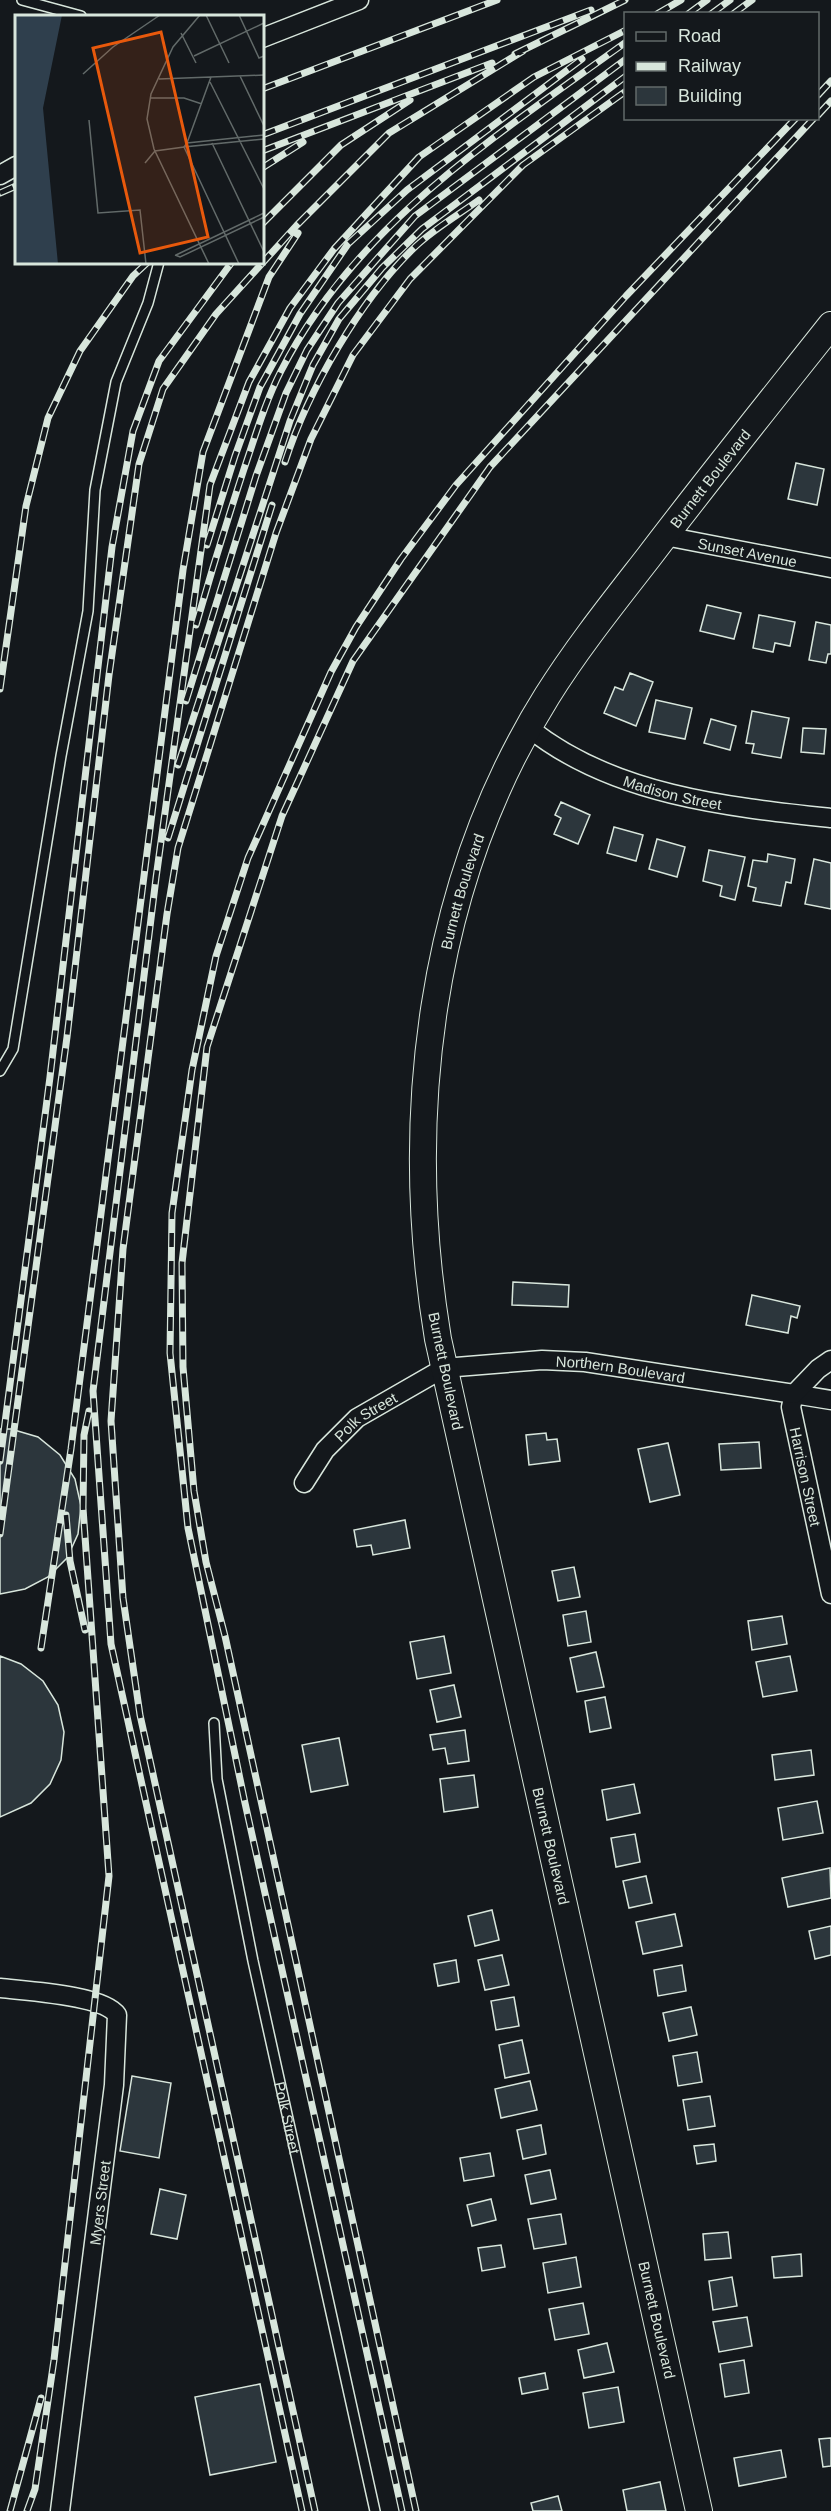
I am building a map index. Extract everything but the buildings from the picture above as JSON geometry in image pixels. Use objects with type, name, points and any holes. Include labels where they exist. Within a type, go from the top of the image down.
[{"type":"main road","name":"Burnett Boulevard","points":[[699,2511],[444,1368],[431,1295],[422,1196],[424,1112],[432,1016],[449,933],[468,866],[492,800],[529,728],[586,638],[831,325]]},
{"type":"street","points":[[264,37],[359,0]]},
{"type":"street","points":[[0,174],[15,166]]},
{"type":"street","name":"Sunset Avenue","points":[[665,536],[831,568]]},
{"type":"street","name":"Madison Street","points":[[529,728],[588,765],[664,791],[703,800],[831,818]]},
{"type":"street","name":"Northern Boulevard","points":[[444,1368],[542,1360],[585,1362],[831,1400]]},
{"type":"street","points":[[794,1394],[818,1369],[831,1360]]},
{"type":"street","name":"Polk Street","points":[[304,1483],[325,1450],[357,1418],[444,1368]]},
{"type":"street","name":"Harrison Street","points":[[794,1394],[792,1419],[831,1594]]},
{"type":"street","name":"Myers Street","points":[[0,1988],[107,2005],[117,2015],[114,2085],[60,2511]]},
{"type":"lane","points":[[22,0],[77,15]]},
{"type":"lane","points":[[0,1071],[13,1049],[61,756],[88,611],[96,490],[116,382],[148,303],[158,264]]},
{"type":"lane","name":"Polk Street","points":[[214,1724],[217,1779],[253,1961],[375,2511]]},
{"type":"railway","points":[[264,88],[497,0]]},
{"type":"railway","points":[[515,54],[625,0]]},
{"type":"railway","points":[[660,12],[681,0]]},
{"type":"railway","points":[[691,12],[707,0]]},
{"type":"railway","points":[[714,12],[730,0]]},
{"type":"railway","points":[[736,12],[752,0]]},
{"type":"railway","points":[[264,134],[591,10]]},
{"type":"railway","points":[[302,2511],[111,1644],[93,1391],[156,878],[210,485],[249,382],[290,308],[334,249],[419,157],[534,77],[624,31]]},
{"type":"railway","points":[[196,625],[231,508],[265,407],[281,371],[312,318],[349,271],[389,227],[433,187],[479,149],[624,43]]},
{"type":"railway","points":[[264,261],[389,133],[523,51]]},
{"type":"railway","points":[[207,545],[260,387],[300,314],[348,244],[407,190],[582,59]]},
{"type":"railway","points":[[186,701],[256,476],[286,393],[307,350],[338,303],[415,216],[624,60]]},
{"type":"railway","points":[[264,150],[492,63]]},
{"type":"railway","points":[[178,765],[290,421],[313,365],[339,319],[382,268],[422,229],[624,78]]},
{"type":"railway","points":[[819,94],[831,81]]},
{"type":"railway","points":[[315,2511],[140,1715],[123,1598],[111,1421],[123,1249],[167,914],[178,848],[276,533],[311,439],[353,355],[410,279],[523,165],[624,92]]},
{"type":"railway","points":[[264,222],[341,145],[410,100]]},
{"type":"railway","points":[[819,114],[831,101]]},
{"type":"railway","points":[[402,2511],[245,1803],[188,1528],[170,1353],[172,1213],[192,1070],[216,956],[248,858],[331,672],[356,627],[401,559],[456,485],[626,296],[794,120]]},
{"type":"railway","points":[[416,2511],[225,1636],[206,1562],[194,1491],[183,1367],[182,1263],[207,1047],[282,816],[353,661],[490,467],[812,120]]},
{"type":"railway","points":[[264,167],[303,142]]},
{"type":"railway","points":[[0,193],[15,186]]},
{"type":"railway","points":[[285,462],[307,405],[338,346],[356,318],[396,267],[416,246],[479,200]]},
{"type":"railway","points":[[41,1648],[71,1449],[183,570],[203,452],[269,277],[298,233]]},
{"type":"railway","points":[[0,689],[26,506],[48,418],[80,351],[133,276],[146,264]]},
{"type":"railway","points":[[0,1461],[50,1077],[112,547],[133,431],[159,361],[231,264]]},
{"type":"railway","points":[[0,1534],[67,1037],[109,675],[139,464],[163,389],[216,314],[262,264]]},
{"type":"railway","points":[[168,838],[272,505]]},
{"type":"railway","points":[[27,2511],[35,2489],[54,2360],[109,1876],[83,1508],[84,1435],[89,1411]]},
{"type":"railway","points":[[66,1515],[70,1561],[85,1630]]},
{"type":"railway","points":[[10,2511],[41,2398]]}]
